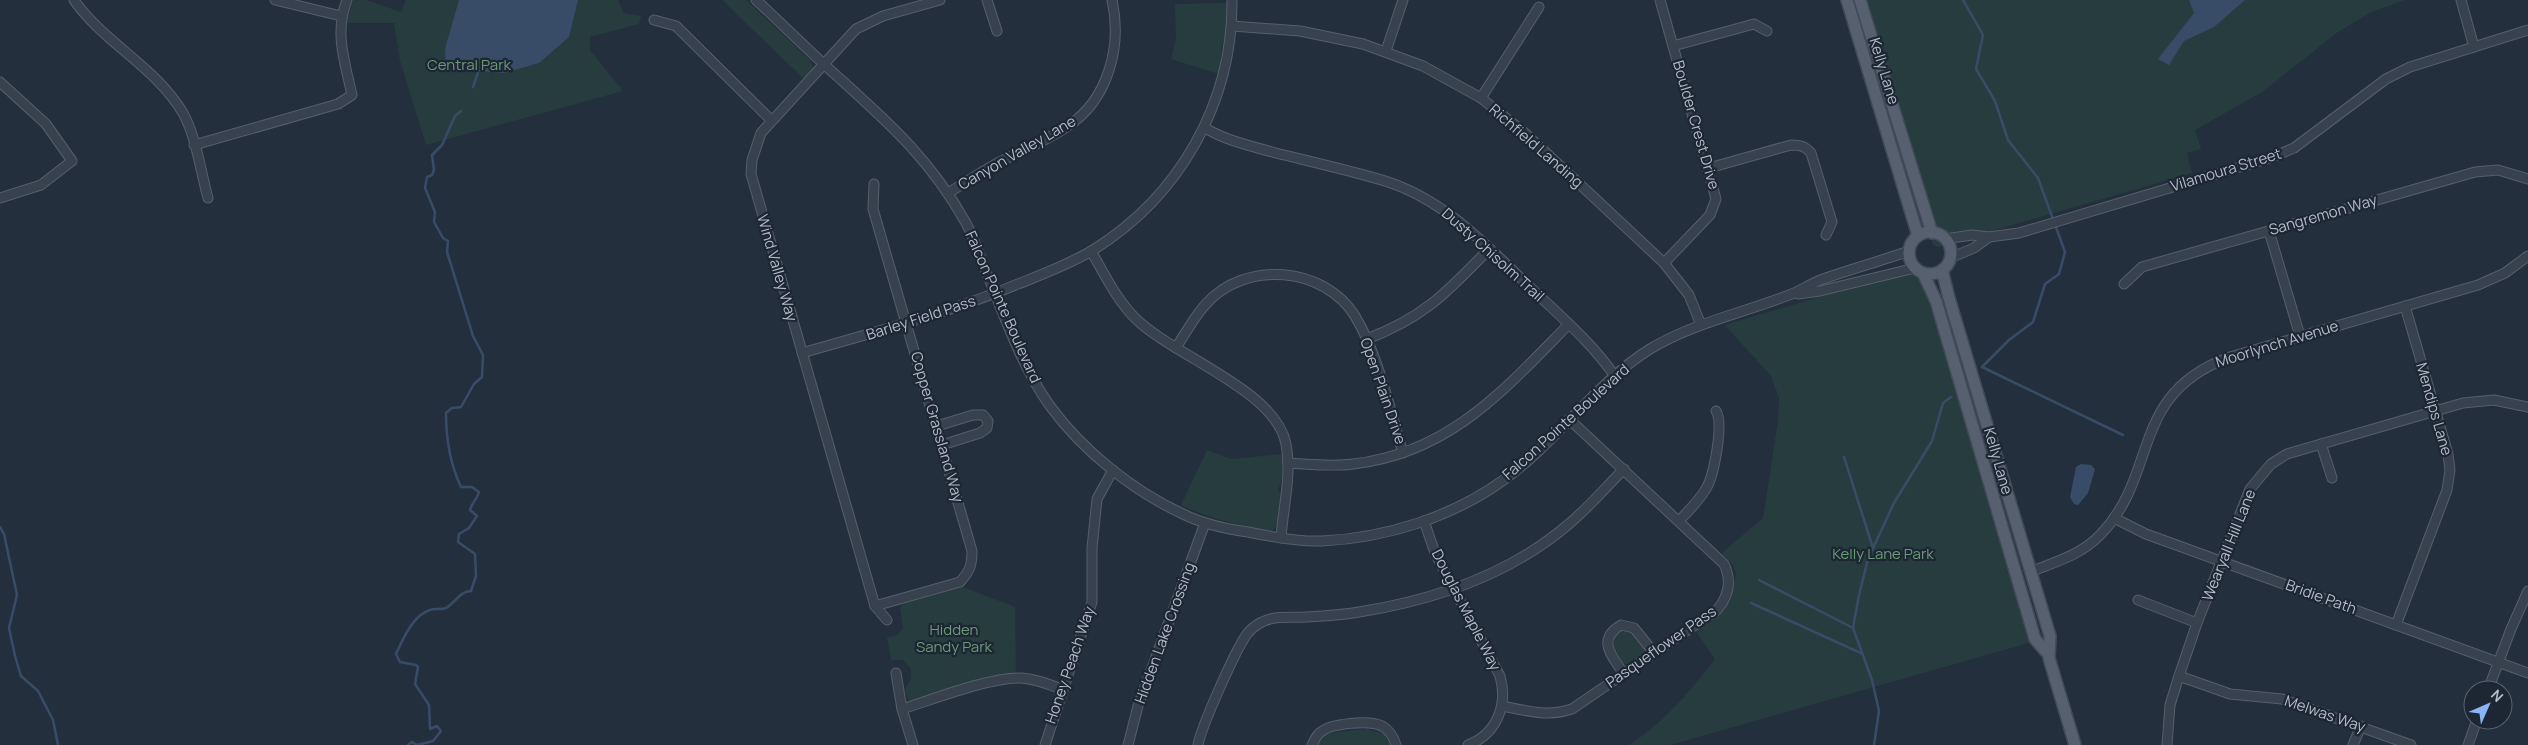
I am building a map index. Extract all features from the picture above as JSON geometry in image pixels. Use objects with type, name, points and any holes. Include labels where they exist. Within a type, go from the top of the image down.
[{"type":"main road","name":"Kelly Lane","points":[[1847,0],[1918,236]]},
{"type":"main road","name":"Kelly Lane","points":[[1860,0],[1932,232]]},
{"type":"main road","points":[[1932,232],[1945,239],[1950,248],[1950,258],[1942,270],[1933,274],[1919,271],[1909,258],[1912,243],[1918,236],[1932,232]]},
{"type":"main road","name":"Kelly Lane","points":[[1942,270],[1948,298],[2050,636],[2048,654],[2075,745]]},
{"type":"main road","name":"Kelly Lane","points":[[1919,271],[1936,301],[2035,639],[2048,654]]},
{"type":"street","points":[[74,0],[81,11],[141,64],[173,98],[184,115],[194,144],[208,198]]},
{"type":"street","points":[[275,0],[341,16]]},
{"type":"street","points":[[194,144],[338,104],[352,95],[339,32],[341,16],[347,0]]},
{"type":"street","name":"Falcon Pointe Boulevard","points":[[756,0],[909,143],[930,167],[968,227],[1023,358],[1051,408],[1075,435],[1113,470],[1143,492],[1183,514],[1205,523],[1281,538],[1321,541],[1380,534],[1424,521],[1464,504],[1504,480],[1528,461],[1614,374],[1651,349],[1701,325],[1793,294],[1819,280],[1909,251]]},
{"type":"street","name":"Wind Valley Way","points":[[887,620],[875,606],[751,174],[752,160],[761,134],[771,120],[852,33],[867,23],[940,0]]},
{"type":"street","points":[[987,0],[997,31]]},
{"type":"street","name":"Canyon Valley Lane","points":[[948,194],[994,165],[1053,136],[1082,115],[1101,89],[1115,48],[1116,23],[1112,0]]},
{"type":"street","name":"Barley Field Pass","points":[[802,354],[907,324],[1047,273],[1091,251],[1126,226],[1165,188],[1204,128],[1226,64],[1232,26],[1232,0]]},
{"type":"street","points":[[1386,51],[1403,0]]},
{"type":"street","name":"Boulder Crest Drive","points":[[1660,0],[1716,192],[1714,208],[1664,264]]},
{"type":"street","points":[[2461,0],[2474,47]]},
{"type":"street","points":[[1480,98],[1539,8]]},
{"type":"street","points":[[654,20],[676,26],[771,120]]},
{"type":"street","points":[[1673,46],[1754,24],[1767,31]]},
{"type":"street","name":"Richfield Landing","points":[[1232,26],[1300,31],[1363,44],[1423,66],[1480,98],[1525,133],[1664,264],[1689,295],[1701,325]]},
{"type":"street","name":"Vilamoura Street","points":[[1945,239],[1972,235],[1989,237],[2019,233],[2270,158],[2294,148],[2386,79],[2410,67],[2528,30]]},
{"type":"street","points":[[0,82],[46,124],[72,161],[41,185],[0,198]]},
{"type":"street","name":"Dusty Chisolm Trail","points":[[1204,128],[1233,142],[1387,182],[1408,190],[1448,213],[1569,324],[1604,360],[1614,374]]},
{"type":"street","points":[[1709,168],[1790,145],[1799,145],[1807,149],[1811,153],[1832,222],[1826,235]]},
{"type":"street","name":"Sangremon Way","points":[[2124,284],[2142,267],[2486,169],[2509,172],[2528,179]]},
{"type":"street","name":"Copper Grassland Way","points":[[874,184],[873,210],[972,551],[972,564],[968,573],[960,582],[875,606]]},
{"type":"street","points":[[2269,231],[2300,336]]},
{"type":"street","name":"Vilamoura Street","points":[[1950,258],[1974,248],[1989,237]]},
{"type":"street","points":[[1367,339],[1418,316],[1440,298],[1489,249]]},
{"type":"street","points":[[1091,251],[1118,296],[1134,317],[1176,348],[1254,398],[1280,424],[1286,443],[1288,463],[1281,538]]},
{"type":"street","name":"Moorlynch Avenue","points":[[2030,572],[2078,552],[2099,536],[2126,500],[2156,419],[2164,405],[2183,382],[2214,362],[2493,279],[2528,256]]},
{"type":"street","name":"Falcon Pointe Boulevard","points":[[1793,294],[1820,291],[1919,271]]},
{"type":"street","name":"Open Plain Drive","points":[[1176,348],[1206,304],[1236,282],[1270,274],[1300,277],[1325,288],[1354,315],[1367,339],[1403,453]]},
{"type":"street","name":"Mendips Lane","points":[[2396,625],[2447,490],[2450,470],[2448,454],[2405,306]]},
{"type":"street","points":[[1288,463],[1354,464],[1403,453],[1431,442],[1478,413],[1497,397],[1569,324]]},
{"type":"street","name":"Wearyall Hill Lane","points":[[2167,745],[2170,705],[2197,623],[2250,489],[2271,464],[2287,454],[2463,403],[2494,400],[2528,407]]},
{"type":"street","points":[[1680,521],[1708,486],[1717,445],[1720,416],[1716,411]]},
{"type":"street","points":[[937,426],[973,415],[983,415],[988,421],[987,428],[980,433],[942,445]]},
{"type":"street","name":"Pasqueflower Pass","points":[[1502,706],[1542,714],[1559,714],[1572,709],[1717,610],[1724,602],[1728,590],[1728,573],[1724,564],[1569,419]]},
{"type":"street","points":[[2321,444],[2332,478]]},
{"type":"street","points":[[1198,745],[1246,634],[1262,622],[1273,618],[1349,614],[1390,607],[1454,590],[1508,565],[1538,546],[1570,523],[1624,469]]},
{"type":"street","name":"Honey Peach Way","points":[[1045,745],[1092,602],[1092,548],[1097,499],[1113,470]]},
{"type":"street","name":"Bridie Path","points":[[2114,518],[2146,534],[2222,560],[2528,674]]},
{"type":"street","name":"Douglas Maple Way","points":[[1424,521],[1435,553],[1500,676],[1504,689],[1502,706],[1489,731],[1468,745]]},
{"type":"street","name":"Hidden Lake Crossing","points":[[1128,745],[1138,706],[1205,523]]},
{"type":"street","points":[[2492,680],[2528,591]]},
{"type":"street","points":[[2138,600],[2197,623]]},
{"type":"street","points":[[1624,674],[1610,654],[1608,638],[1613,630],[1621,625],[1634,628],[1654,653]]},
{"type":"street","points":[[896,673],[902,709],[912,745]]},
{"type":"street","name":"Melwas Way","points":[[2180,676],[2230,694],[2282,699],[2411,745]]},
{"type":"street","points":[[902,709],[1001,680],[1021,678],[1040,681],[1062,689]]},
{"type":"street","points":[[1312,745],[1321,731],[1333,725],[1370,723],[1382,726],[1390,733],[1396,745]]},
{"type":"street","points":[[2354,745],[2361,726]]},
{"type":"street","points":[[2468,745],[2474,730]]},
{"type":"green space","name":"Central Park","points":[[353,0],[366,0],[401,12],[406,0],[618,0],[624,13],[641,16],[639,24],[590,37],[590,50],[623,91],[426,145],[400,61],[394,23],[347,23]]},
{"type":"green space","points":[[722,0],[746,0],[811,61],[813,69],[804,79]]},
{"type":"green space","points":[[1860,0],[2405,0],[2371,12],[2338,32],[2262,92],[2195,130],[2201,149],[2187,153],[2192,173],[1937,247],[1933,245]]},
{"type":"green space","points":[[1228,3],[1227,41],[1222,45],[1219,74],[1171,59],[1176,38],[1175,4]]},
{"type":"green space","name":"Kelly Lane Park","points":[[1923,266],[1931,274],[2039,640],[1670,745],[1629,745],[1654,726],[1686,695],[1715,659],[1695,630],[1718,614],[1731,599],[1736,573],[1732,564],[1722,553],[1763,518],[1778,421],[1779,398],[1771,376],[1725,325]]},
{"type":"green space","points":[[1207,450],[1231,459],[1283,454],[1283,473],[1278,491],[1281,494],[1277,525],[1272,531],[1226,521],[1181,505]]},
{"type":"green space","name":"Hidden Sandy Park","points":[[963,587],[1015,607],[1016,674],[982,680],[911,701],[908,699],[905,689],[911,679],[911,668],[903,660],[891,660],[887,637],[895,636],[903,629],[900,607],[903,604]]},
{"type":"green space","points":[[1626,630],[1633,633],[1639,639],[1644,649],[1644,653],[1629,665],[1623,663],[1613,646],[1615,636]]},
{"type":"green space","points":[[1367,729],[1384,734],[1391,745],[1317,745],[1327,733]]},
{"type":"water","points":[[459,0],[578,0],[569,37],[539,63],[505,73],[454,69],[446,65],[445,49]]},
{"type":"water","points":[[2189,0],[2245,0],[2214,27],[2184,41],[2169,65],[2158,59],[2194,13]]},
{"type":"water","points":[[2081,464],[2091,465],[2095,469],[2088,493],[2078,505],[2074,504],[2070,497],[2076,467]]},
{"type":"waterway","points":[[1963,0],[1983,35],[1976,69],[1995,101],[2008,140],[2038,178],[2065,252],[2059,274],[2045,284],[2033,322],[2009,340],[1982,367],[2123,435]]},
{"type":"waterway","points":[[473,87],[479,69]]},
{"type":"waterway","points":[[408,745],[412,742],[417,745],[433,741],[441,731],[437,726],[430,729],[429,705],[415,684],[418,667],[400,662],[396,654],[409,628],[418,617],[432,609],[446,608],[461,595],[471,591],[476,576],[475,554],[458,542],[459,534],[469,528],[477,516],[470,510],[479,492],[472,487],[461,487],[457,478],[449,451],[446,413],[452,408],[461,407],[474,384],[482,377],[483,355],[473,336],[447,252],[448,241],[443,238],[434,222],[435,212],[425,188],[427,177],[432,175],[434,170],[432,155],[442,145],[455,116],[461,111]]},
{"type":"waterway","points":[[1874,745],[1879,711],[1872,680],[1853,628],[1859,595],[1868,559],[1894,503],[1932,441],[1943,403],[1951,397]]},
{"type":"waterway","points":[[1844,457],[1873,548]]},
{"type":"waterway","points":[[0,527],[4,534],[17,595],[9,628],[15,656],[21,676],[38,691],[53,720],[58,745]]},
{"type":"waterway","points":[[1759,580],[1853,628]]},
{"type":"waterway","points":[[1751,603],[1863,654]]}]
